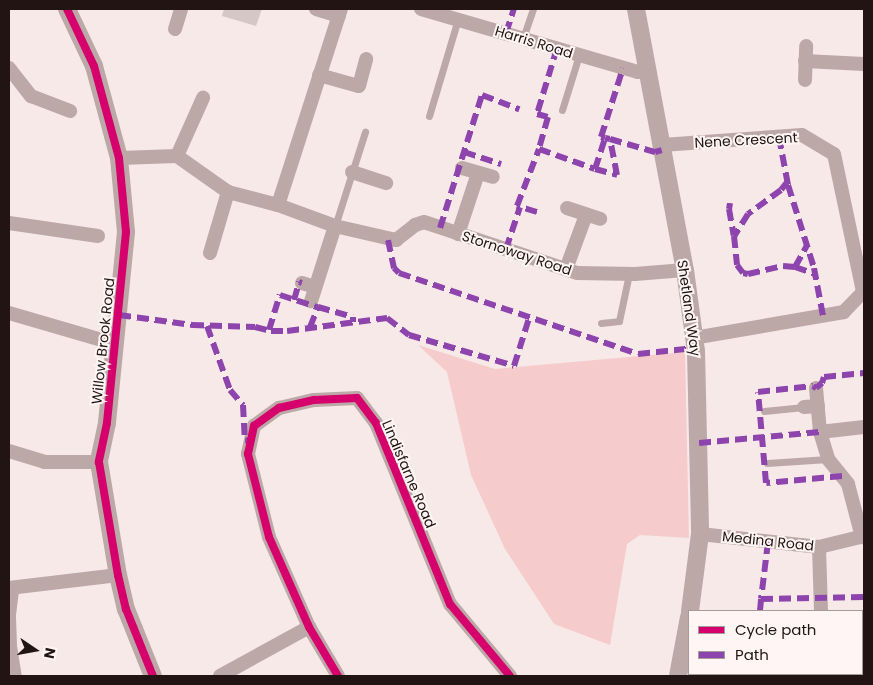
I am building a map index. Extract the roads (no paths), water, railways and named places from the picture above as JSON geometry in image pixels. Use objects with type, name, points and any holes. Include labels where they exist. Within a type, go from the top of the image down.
[{"type":"street","name":"Willow Brook Road","points":[[67,9],[94,66],[119,158],[126,232],[107,423],[99,462],[118,575],[126,609],[153,676]]},
{"type":"street","points":[[175,29],[182,9]]},
{"type":"street","points":[[278,205],[340,12],[316,9]]},
{"type":"street","name":"Harris Road","points":[[421,9],[638,72],[647,70]]},
{"type":"street","name":"Shetland Way","points":[[636,9],[685,270],[694,338],[700,458],[700,534],[690,610]]},
{"type":"street","points":[[805,80],[806,46]]},
{"type":"street","points":[[319,75],[358,86],[366,59]]},
{"type":"street","points":[[805,61],[864,64]]},
{"type":"street","points":[[9,68],[31,96],[70,111]]},
{"type":"street","points":[[177,156],[203,98]]},
{"type":"street","name":"Nene Crescent","points":[[662,145],[802,135],[834,154],[863,292],[844,312],[694,338]]},
{"type":"street","points":[[119,158],[177,156],[228,192],[278,205],[334,226],[309,290]]},
{"type":"street","points":[[462,168],[493,177]]},
{"type":"street","points":[[352,172],[386,183]]},
{"type":"street","points":[[458,234],[478,172]]},
{"type":"street","points":[[210,253],[228,192]]},
{"type":"street","points":[[567,208],[600,219]]},
{"type":"street","points":[[566,269],[586,215]]},
{"type":"street","name":"Stornoway Road","points":[[334,226],[396,240],[415,225],[424,222],[577,272],[629,274],[685,270]]},
{"type":"street","points":[[9,223],[98,236]]},
{"type":"street","points":[[9,313],[116,344]]},
{"type":"street","points":[[816,388],[820,432],[828,459],[848,484],[863,536]]},
{"type":"street","name":"Lindisfarne Road","points":[[338,676],[309,627],[269,537],[248,454],[254,426],[279,408],[314,400],[357,398],[376,423],[450,604],[510,676]]},
{"type":"street","points":[[804,406],[818,406]]},
{"type":"street","points":[[820,432],[864,427]]},
{"type":"street","points":[[9,451],[44,462],[99,462]]},
{"type":"street","name":"Medina Road","points":[[700,534],[819,547],[863,536]]},
{"type":"street","points":[[819,547],[821,610]]},
{"type":"street","points":[[15,676],[10,646],[10,589],[118,575]]},
{"type":"street","points":[[678,676],[688,622]]},
{"type":"street","points":[[220,676],[309,627]]},
{"type":"lane","points":[[522,38],[532,9]]},
{"type":"lane","points":[[429,116],[458,19]]},
{"type":"lane","points":[[562,110],[579,55]]},
{"type":"lane","points":[[334,226],[365,132]]},
{"type":"lane","points":[[601,324],[619,320],[629,274]]},
{"type":"lane","points":[[764,411],[804,406]]},
{"type":"lane","points":[[767,463],[828,459]]}]
